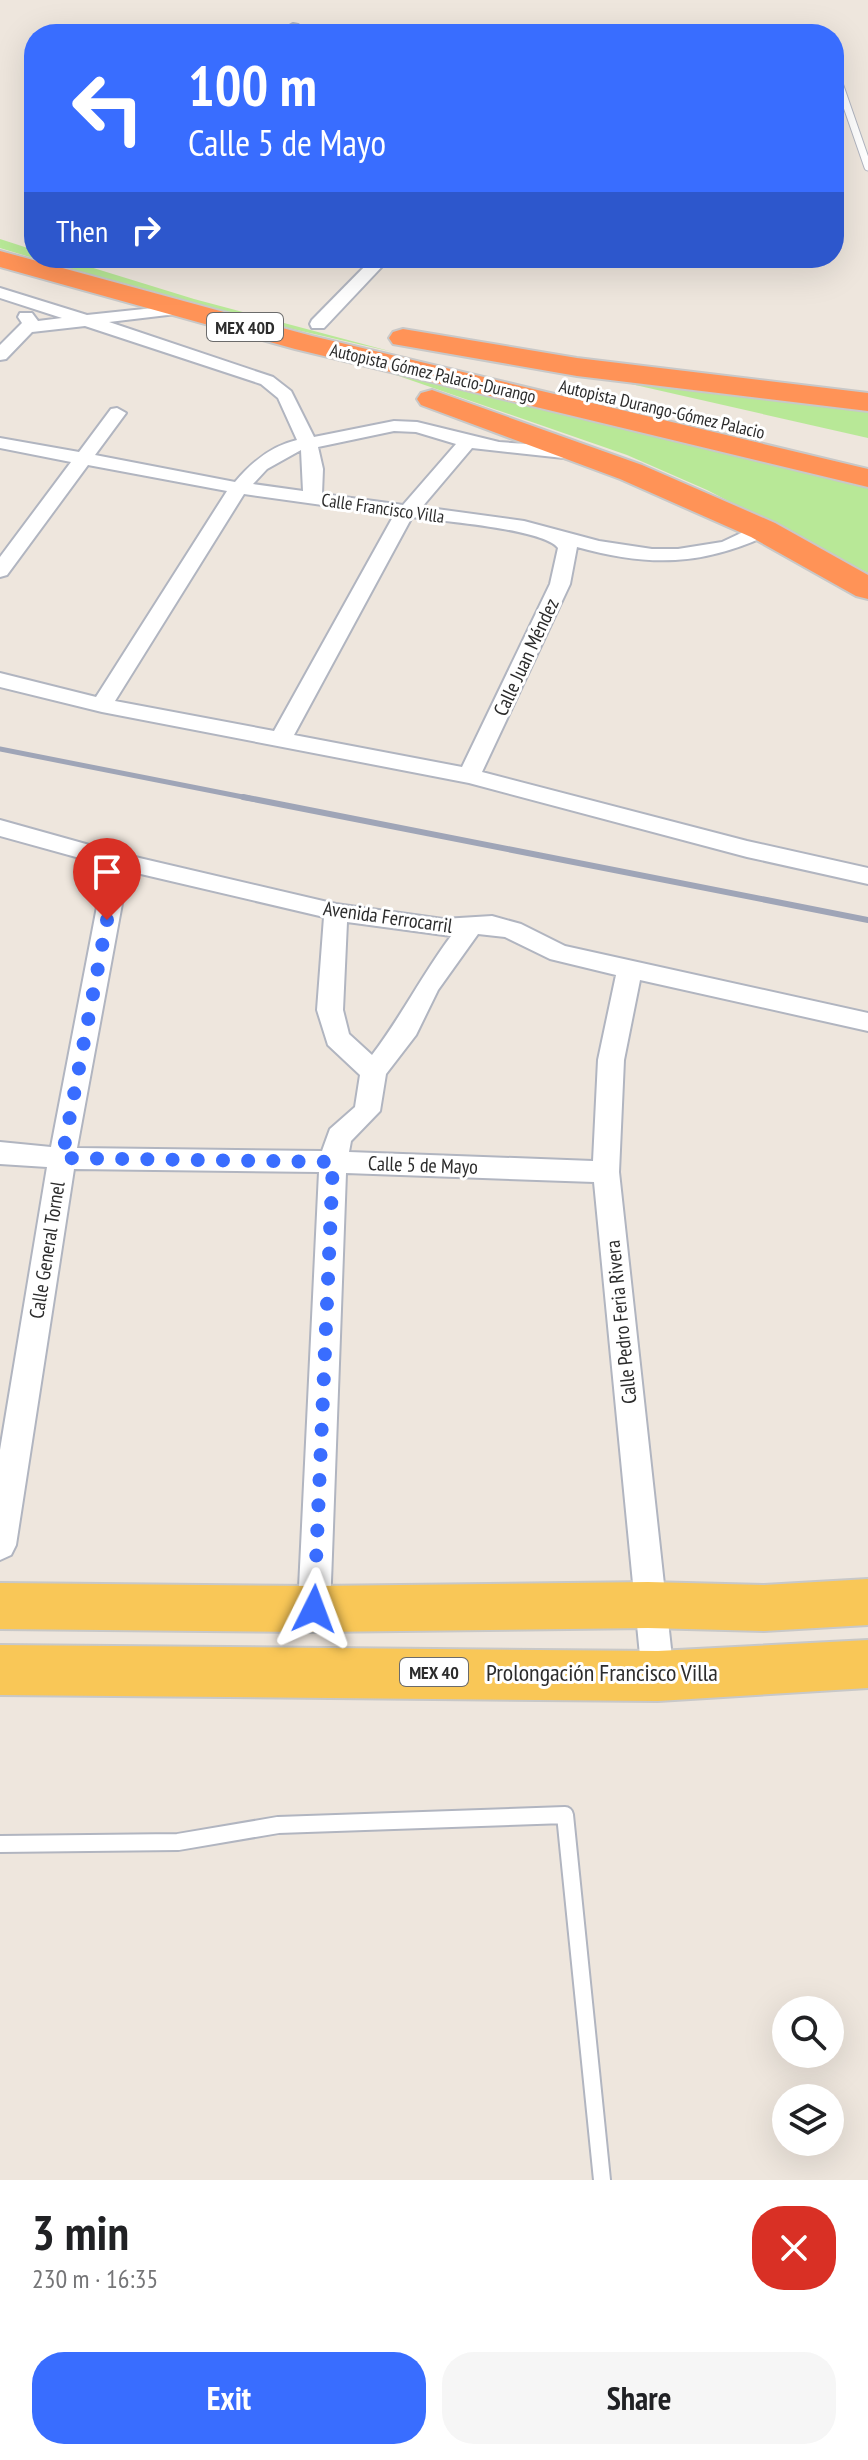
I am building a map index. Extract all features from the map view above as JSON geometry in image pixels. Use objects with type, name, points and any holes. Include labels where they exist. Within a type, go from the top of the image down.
[{"type":"highway","name":"Autopista Gómez Palacio-Durango","points":[[0,259],[24,266]]},
{"type":"highway","name":"Autopista Gómez Palacio-Durango","points":[[32,268],[260,331],[868,478]]},
{"type":"highway","name":"Autopista Durango-Gómez Palacio","points":[[121,268],[363,336],[868,458]]},
{"type":"highway","points":[[260,331],[279,346],[307,359],[483,416],[585,454],[763,530],[868,589]]},
{"type":"highway","points":[[363,336],[402,338],[577,367],[868,402]]},
{"type":"main road","points":[[0,1606],[314,1609],[648,1605],[764,1608],[868,1602]]},
{"type":"main road","name":"Prolongación Francisco Villa","points":[[0,1670],[658,1676],[868,1664]]},
{"type":"street","points":[[318,324],[372,268]]},
{"type":"street","points":[[0,293],[256,375],[278,386],[291,401],[309,441],[315,466],[312,499]]},
{"type":"street","points":[[0,307],[29,325],[88,323],[176,309]]},
{"type":"street","points":[[0,355],[29,325]]},
{"type":"street","points":[[0,571],[117,413]]},
{"type":"street","points":[[102,705],[239,488],[271,457],[309,441],[406,426],[467,442],[585,454]]},
{"type":"street","points":[[281,738],[405,513],[432,486],[467,442]]},
{"type":"street","name":"Calle Francisco Villa","points":[[0,443],[239,488],[405,513],[500,523],[598,547],[678,555],[727,547],[763,530]]},
{"type":"street","name":"Calle Juan Méndez","points":[[469,776],[560,584],[568,548],[559,536]]},
{"type":"street","points":[[0,680],[102,705],[469,776],[601,808],[747,849],[868,876]]},
{"type":"street","name":"Avenida Ferrocarril","points":[[0,828],[118,861],[336,912],[443,928],[492,925],[512,930],[559,953],[868,1022]]},
{"type":"street","name":"Calle General Tornel","points":[[0,1545],[62,1158],[118,861]]},
{"type":"street","points":[[336,912],[330,1010],[337,1038],[373,1072]]},
{"type":"street","points":[[314,1609],[333,1162],[339,1136],[367,1111],[373,1072],[407,1028],[428,986],[470,927]]},
{"type":"street","name":"Calle Pedro Feria Rivera","points":[[630,969],[611,1060],[606,1172],[648,1605],[658,1676]]},
{"type":"street","name":"Calle 5 de Mayo","points":[[0,1153],[62,1158],[333,1162],[606,1172]]},
{"type":"lane","points":[[844,98],[868,167]]},
{"type":"lane","points":[[0,1844],[178,1842],[278,1825],[565,1815],[602,2180]]},
{"type":"green space","points":[[0,239],[24,247],[24,255],[0,248]]},
{"type":"green space","points":[[66,268],[93,268],[194,299],[393,352],[188,305]]},
{"type":"green space","points":[[335,354],[868,486],[868,573],[707,490],[627,455]]},
{"type":"green space","points":[[556,367],[868,406],[868,438]]},
{"type":"railway","points":[[0,749],[253,799]]},
{"type":"railway","points":[[243,797],[868,920]]},
{"type":"route","points":[[107,920],[62,1158],[333,1162],[314,1609]]}]
